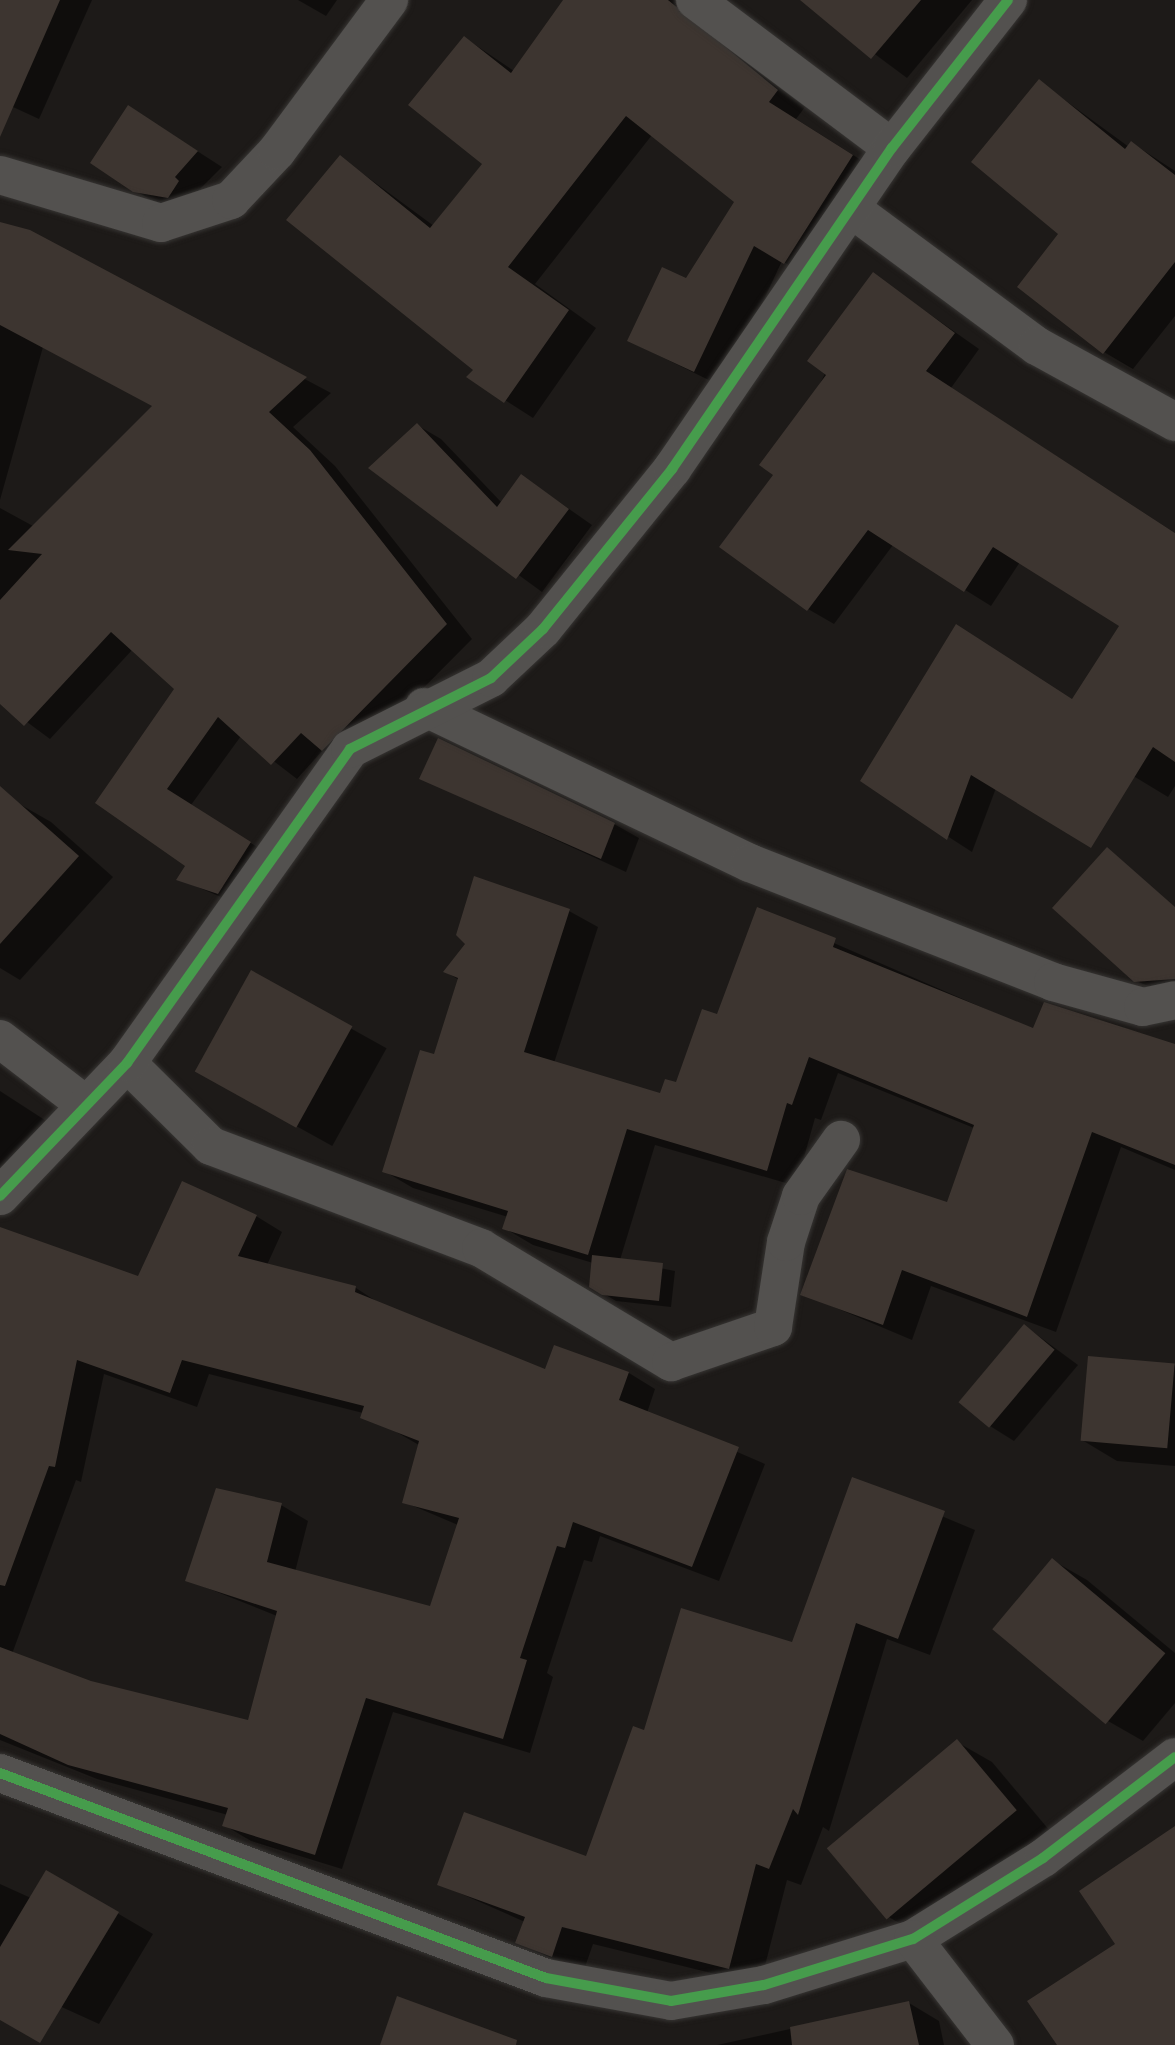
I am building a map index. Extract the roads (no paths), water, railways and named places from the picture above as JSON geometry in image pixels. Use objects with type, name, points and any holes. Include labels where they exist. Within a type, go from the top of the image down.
[{"type":"street","points":[[0,175],[161,223],[231,200],[277,151],[389,0]]},
{"type":"street","points":[[695,0],[892,148]]},
{"type":"street","points":[[0,1196],[127,1063],[350,749],[424,708],[491,678],[543,629],[672,469],[853,210],[892,148],[1008,0]]},
{"type":"street","points":[[853,210],[1037,346],[1175,422]]},
{"type":"street","points":[[424,708],[750,863],[1054,982],[1143,1007],[1175,1000]]},
{"type":"street","points":[[0,1039],[86,1105]]},
{"type":"street","points":[[127,1063],[211,1146],[481,1248],[671,1362],[773,1327],[786,1242],[801,1196],[841,1140]]},
{"type":"street","points":[[0,1773],[546,1978],[671,2001],[764,1986],[913,1939],[1043,1858],[1175,1757]]},
{"type":"street","points":[[913,1939],[995,2045]]}]
